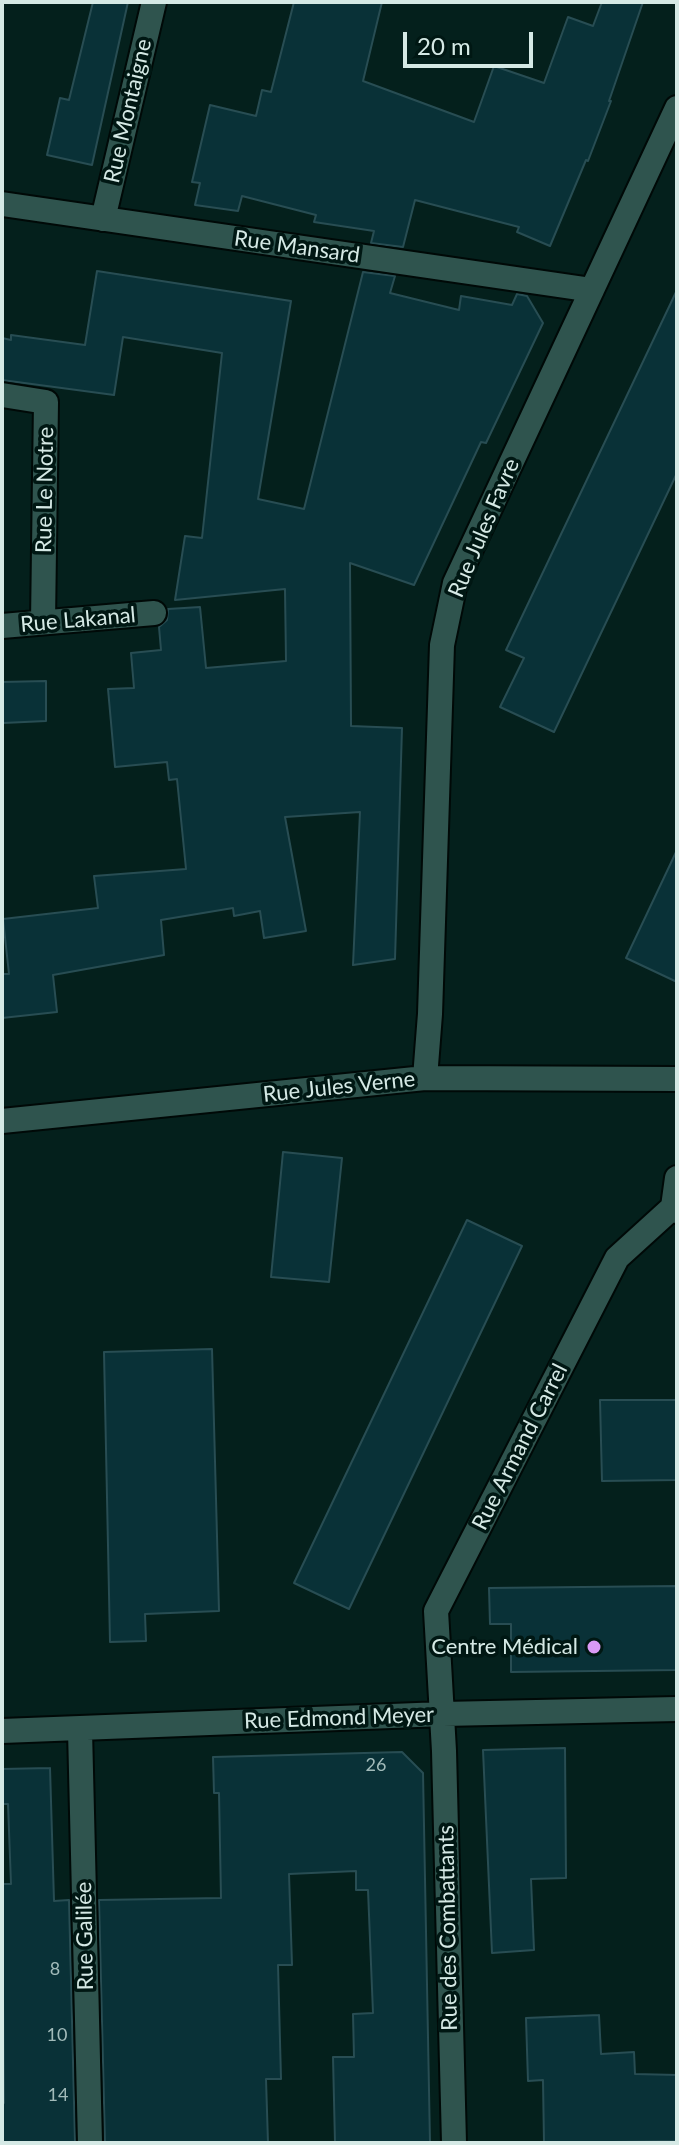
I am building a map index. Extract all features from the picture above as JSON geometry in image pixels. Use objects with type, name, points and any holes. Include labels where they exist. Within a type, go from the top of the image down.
[{"type":"street","name":"Rue Montaigne","points":[[103,219],[154,2]]},
{"type":"street","name":"Rue Jules Favre","points":[[425,1078],[430,1014],[442,645],[455,583],[677,108]]},
{"type":"street","name":"Rue Mansard","points":[[2,204],[592,290]]},
{"type":"street","name":"Rue Le Notre","points":[[2,395],[46,402],[43,622]]},
{"type":"street","name":"Rue Lakanal","points":[[2,626],[154,613]]},
{"type":"street","name":"Rue Jules Verne","points":[[2,1121],[425,1078],[677,1079]]},
{"type":"street","points":[[675,1209],[677,1178]]},
{"type":"street","name":"Rue Armand Carrel","points":[[443,1714],[436,1611],[617,1258],[675,1209]]},
{"type":"street","name":"Rue Edmond Meyer","points":[[2,1731],[443,1714],[677,1709]]},
{"type":"street","name":"Rue des Combattants","points":[[443,1714],[454,2143]]},
{"type":"street","name":"Rue Galilée","points":[[80,1730],[90,2143]]},
{"type":"building","points":[[93,2],[128,2],[92,165],[47,155],[60,98],[69,100]]},
{"type":"building","points":[[294,2],[382,2],[363,81],[474,122],[494,66],[544,83],[568,17],[593,26],[602,2],[643,2],[611,101],[550,246],[517,232],[519,227],[415,200],[403,247],[371,243],[374,231],[314,222],[316,215],[242,196],[238,211],[195,205],[200,183],[192,182],[210,105],[256,116],[262,90],[271,92]]},
{"type":"building","points":[[97,271],[291,301],[258,499],[304,509],[363,272],[395,276],[390,293],[459,310],[461,296],[512,305],[517,294],[527,296],[543,323],[486,443],[481,442],[414,585],[350,563],[351,726],[402,728],[395,959],[353,965],[360,812],[285,817],[306,931],[264,938],[260,911],[234,916],[233,908],[161,920],[164,955],[53,975],[57,1012],[2,1018],[2,974],[9,974],[3,919],[98,908],[94,876],[186,869],[177,779],[169,780],[167,762],[115,767],[108,689],[134,688],[131,653],[161,650],[159,627],[167,620],[168,609],[200,607],[206,668],[286,661],[285,589],[175,600],[185,536],[202,538],[222,353],[123,337],[114,395],[2,380],[2,338],[11,340],[11,335],[85,345]]},
{"type":"building","points":[[677,290],[677,473],[554,732],[500,707],[524,658],[506,650]]},
{"type":"building","points":[[46,681],[46,721],[3,723],[2,682]]},
{"type":"building","points":[[677,850],[677,982],[626,958]]},
{"type":"building","points":[[283,1152],[342,1158],[329,1282],[271,1277]]},
{"type":"building","points":[[467,1220],[522,1246],[349,1609],[294,1583]]},
{"type":"building","points":[[212,1349],[219,1611],[145,1614],[146,1641],[110,1642],[104,1352]]},
{"type":"building","points":[[600,1400],[677,1400],[677,1480],[602,1481]]},
{"type":"building","name":"Centre Médical","points":[[677,1586],[677,1670],[511,1672],[511,1624],[490,1624],[489,1588]]},
{"type":"building","points":[[565,1748],[566,1878],[531,1879],[534,1950],[492,1953],[483,1750]]},
{"type":"building","points":[[402,1752],[423,1773],[430,2143],[335,2143],[333,2057],[354,2057],[353,2014],[373,2013],[368,1890],[356,1890],[356,1871],[289,1874],[292,1965],[278,1965],[281,2079],[266,2079],[268,2143],[105,2143],[99,1900],[221,1898],[219,1793],[214,1793],[213,1757]]},
{"type":"building","points":[[50,1768],[54,1901],[69,1900],[75,2143],[2,2143],[2,1884],[11,1884],[8,1804],[2,1804],[2,1769]]},
{"type":"building","points":[[599,2015],[601,2054],[634,2052],[635,2074],[677,2075],[677,2141],[544,2143],[543,2080],[528,2081],[526,2018]]},
{"type":"place","name":"Centre Médical","points":[[594,1647]]}]
